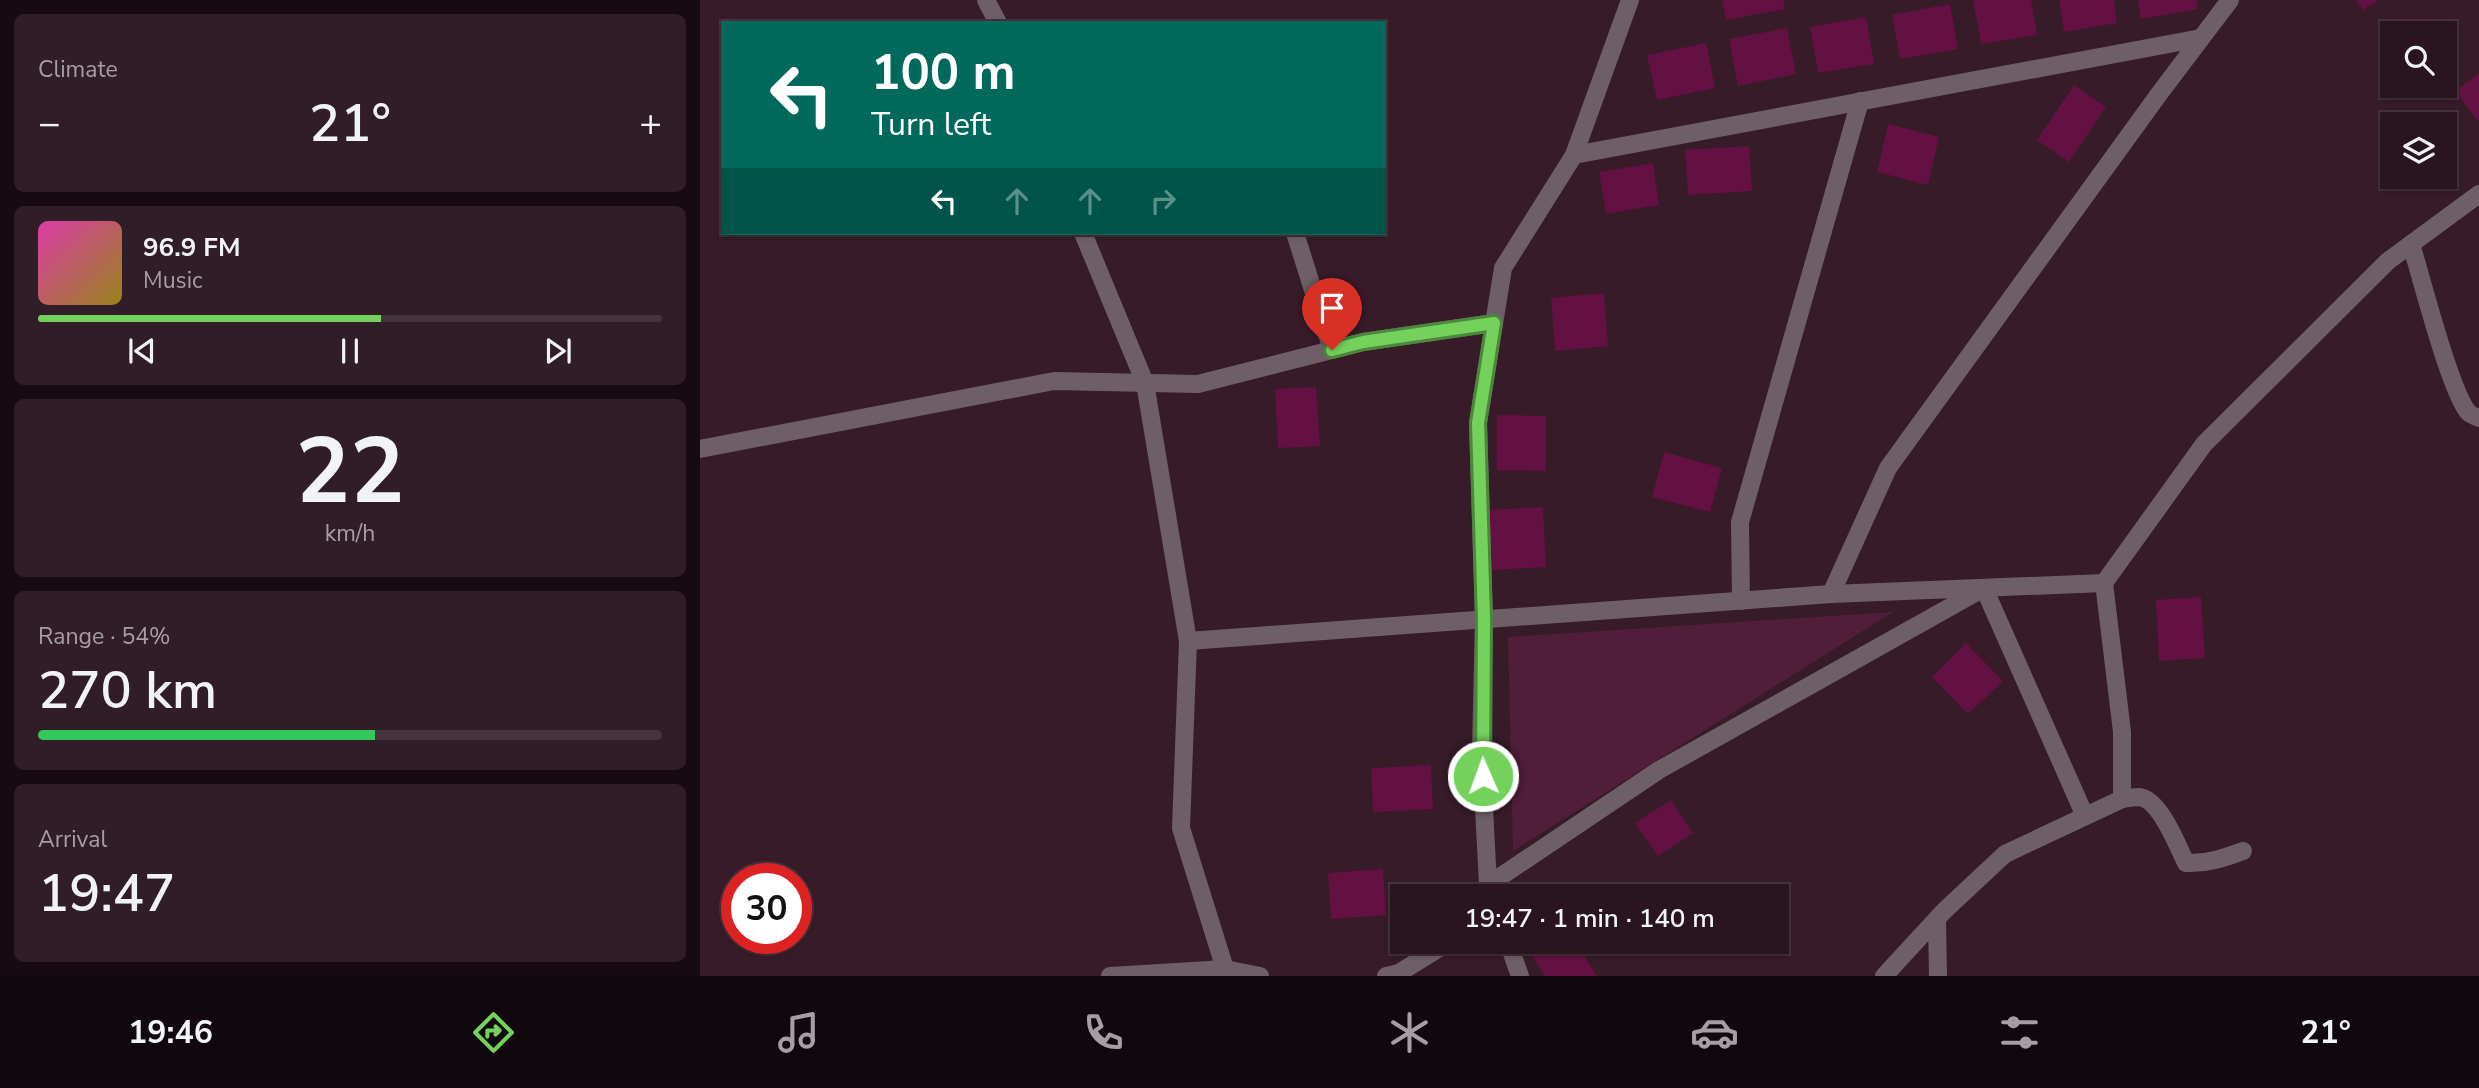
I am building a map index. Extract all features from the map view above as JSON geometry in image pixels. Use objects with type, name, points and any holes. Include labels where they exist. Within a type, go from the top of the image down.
[{"type":"street","points":[[986,0],[997,21]]},
{"type":"street","points":[[1487,884],[1481,749],[1484,619],[1478,423],[1494,323],[1503,268],[1574,155],[1630,0]]},
{"type":"street","points":[[1830,594],[1888,468],[2230,0]]},
{"type":"street","points":[[1574,155],[2201,38]]},
{"type":"street","points":[[1741,601],[1740,522],[1860,102]]},
{"type":"street","points":[[2122,799],[2122,732],[2104,583],[2204,444],[2388,261],[2479,194]]},
{"type":"street","points":[[1084,235],[1145,383],[1188,641],[1181,828],[1225,969]]},
{"type":"street","points":[[1296,235],[1332,350]]},
{"type":"street","points":[[2411,244],[2450,373],[2463,404],[2470,414],[2479,418]]},
{"type":"street","points":[[700,449],[1054,382],[1198,384],[1363,342],[1494,323]]},
{"type":"street","points":[[1188,641],[1830,594],[2104,583]]},
{"type":"street","points":[[1984,588],[2085,816]]},
{"type":"street","points":[[1498,884],[1660,769],[1984,588]]},
{"type":"street","points":[[1884,976],[1937,919],[2005,854],[2122,799],[2139,797],[2148,800],[2157,808],[2186,863],[2219,860],[2244,851]]},
{"type":"street","points":[[1937,919],[1938,976]]},
{"type":"street","points":[[1386,976],[1399,973],[1430,954]]},
{"type":"street","points":[[1512,954],[1520,976]]},
{"type":"street","points":[[1110,976],[1225,969],[1260,976]]},
{"type":"shaded area","points":[[1893,612],[1513,851],[1508,637]]},
{"type":"building","points":[[1722,0],[1783,0],[1785,9],[1726,20]]},
{"type":"building","points":[[1973,0],[2031,0],[2037,35],[1981,44]]},
{"type":"building","points":[[2059,0],[2114,0],[2117,23],[2064,32]]},
{"type":"building","points":[[2138,0],[2196,0],[2198,9],[2141,19]]},
{"type":"building","points":[[2356,0],[2379,0],[2363,10]]},
{"type":"building","points":[[1950,4],[1958,49],[1900,59],[1892,15]]},
{"type":"building","points":[[1866,17],[1874,64],[1818,73],[1810,27]]},
{"type":"building","points":[[1787,28],[1796,74],[1738,86],[1729,39]]},
{"type":"building","points":[[1706,43],[1715,88],[1657,100],[1647,55]]},
{"type":"building","points":[[2479,73],[2479,122],[2457,94],[2457,90]]},
{"type":"building","points":[[2074,85],[2106,107],[2069,162],[2037,140]]},
{"type":"building","points":[[1888,124],[1939,137],[1928,185],[1877,172]]},
{"type":"building","points":[[1749,146],[1752,191],[1688,195],[1685,150]]},
{"type":"building","points":[[1653,163],[1659,205],[1606,214],[1599,172]]},
{"type":"building","points":[[1604,293],[1608,346],[1555,351],[1551,298]]},
{"type":"building","points":[[1316,387],[1320,446],[1278,448],[1275,389]]},
{"type":"building","points":[[1497,415],[1546,416],[1546,471],[1497,470]]},
{"type":"building","points":[[1664,452],[1722,468],[1710,512],[1652,497]]},
{"type":"building","points":[[1543,507],[1546,567],[1492,570],[1489,510]]},
{"type":"building","points":[[2201,597],[2205,658],[2159,661],[2156,600]]},
{"type":"building","points":[[1966,643],[2003,681],[1968,714],[1932,677]]},
{"type":"building","points":[[1431,765],[1433,809],[1373,812],[1371,768]]},
{"type":"building","points":[[1671,800],[1693,833],[1658,856],[1635,823]]},
{"type":"building","points":[[1383,869],[1386,915],[1331,919],[1328,873]]},
{"type":"building","points":[[1530,954],[1583,954],[1597,976],[1545,976]]},
{"type":"route","points":[[1332,350],[1363,342],[1494,323],[1478,423],[1484,619],[1481,749],[1483,776]]}]
